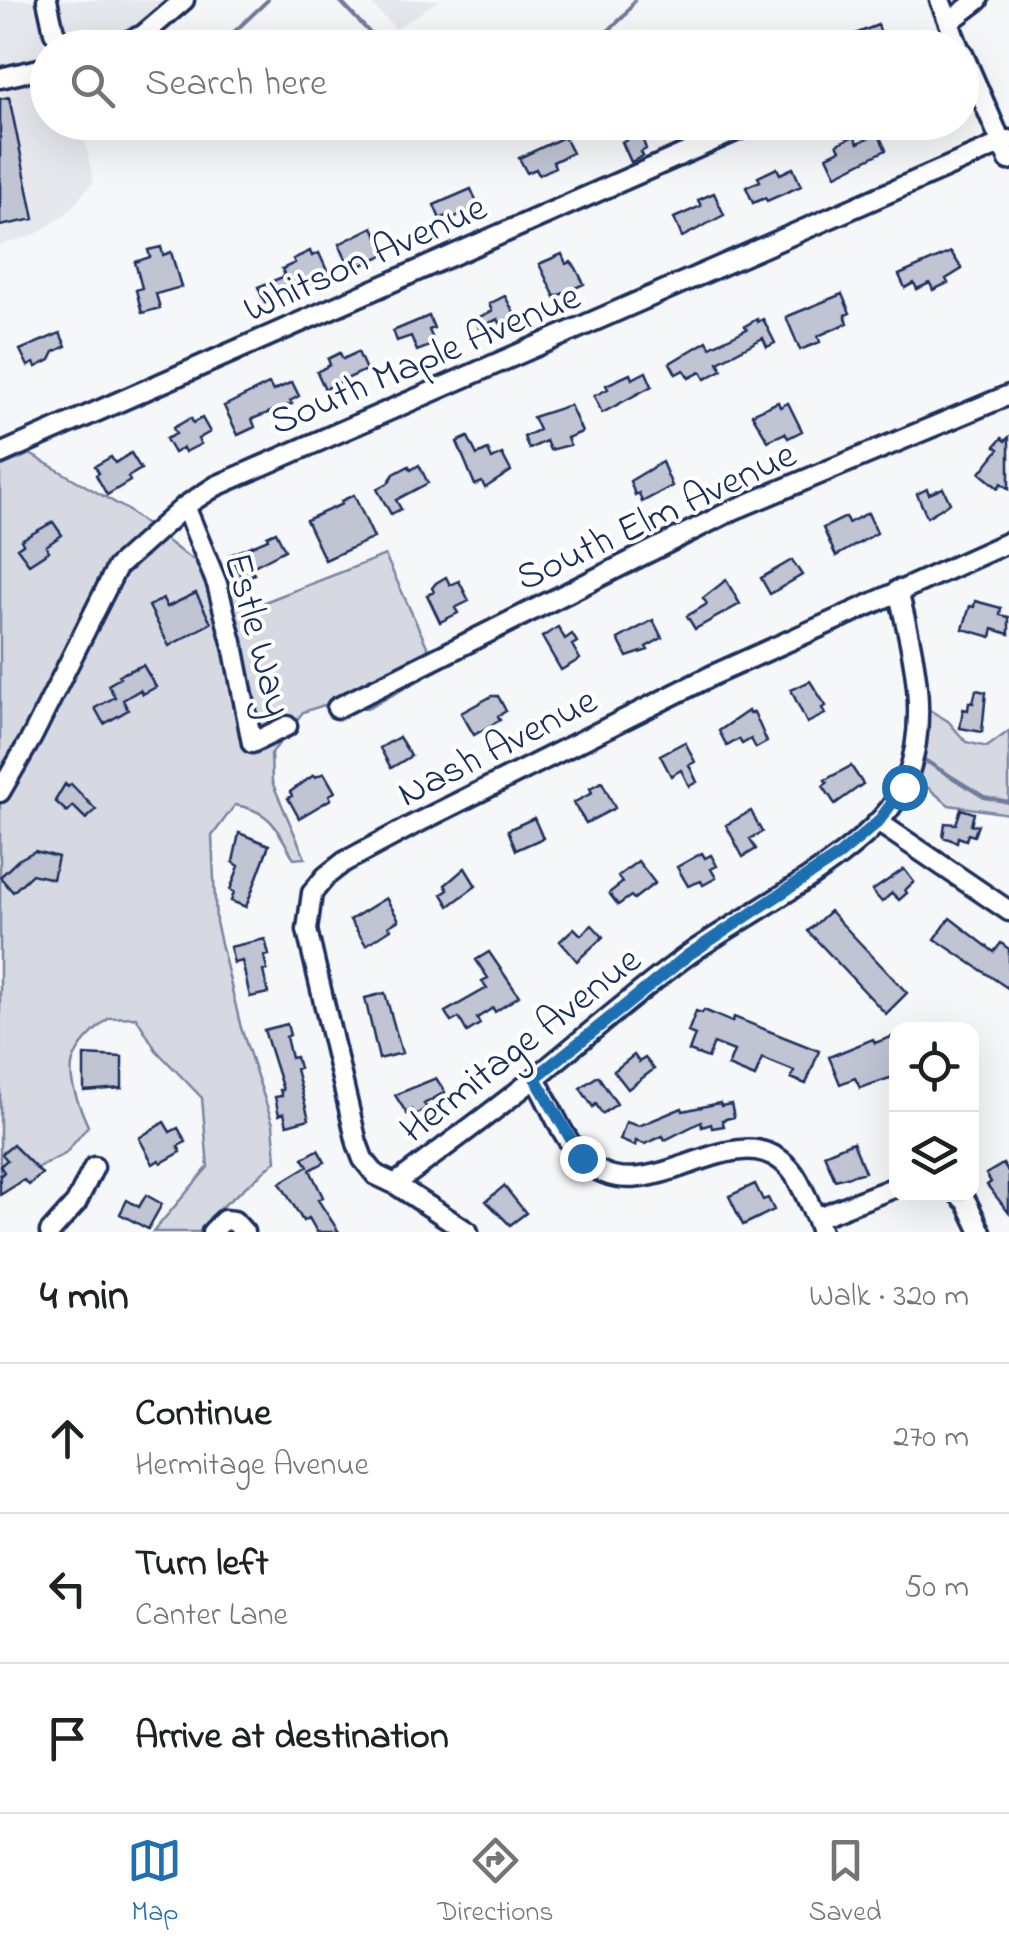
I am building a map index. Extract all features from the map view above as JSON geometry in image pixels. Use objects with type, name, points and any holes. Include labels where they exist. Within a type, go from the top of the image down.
[{"type":"street","points":[[47,0],[54,30]]},
{"type":"street","points":[[149,30],[184,0]]},
{"type":"street","points":[[940,0],[953,30]]},
{"type":"street","points":[[962,30],[978,0]]},
{"type":"street","points":[[0,78],[30,71]]},
{"type":"street","points":[[979,88],[1007,148]]},
{"type":"street","name":"Whitson Avenue","points":[[0,454],[715,140]]},
{"type":"street","name":"South Maple Avenue","points":[[0,792],[32,737],[117,567],[186,506],[244,472],[1007,148]]},
{"type":"street","name":"South Elm Avenue","points":[[337,708],[733,510],[1009,394]]},
{"type":"street","name":"Estle Way","points":[[186,506],[216,584],[252,743],[287,726]]},
{"type":"street","name":"Nash Avenue","points":[[468,1232],[376,1175],[357,1143],[307,930],[312,893],[344,862],[411,826],[713,674],[1009,542]]},
{"type":"street","name":"Hermitage Avenue","points":[[396,1184],[688,955],[795,887],[878,822],[904,787],[915,752],[919,712],[914,655],[898,590]]},
{"type":"street","points":[[878,822],[1009,912]]},
{"type":"street","points":[[535,1078],[582,1158],[599,1170],[637,1179],[733,1150],[756,1150],[776,1156],[793,1172],[818,1225],[889,1190]]},
{"type":"street","points":[[50,1232],[76,1203],[94,1166]]},
{"type":"street","points":[[966,1202],[981,1232]]},
{"type":"street","points":[[212,1232],[224,1220],[234,1221],[244,1232]]},
{"type":"shaded area","points":[[0,0],[35,0],[41,30],[30,30],[30,140],[85,140],[93,182],[65,215],[34,235],[0,245]]},
{"type":"shaded area","points":[[60,0],[176,0],[150,25],[138,30],[68,30]]},
{"type":"shaded area","points":[[367,0],[439,0],[396,29]]},
{"type":"shaded area","points":[[30,454],[126,509],[180,551],[262,603],[385,555],[438,670],[367,709],[324,705],[303,712],[271,754],[272,782],[305,858],[294,859],[265,817],[235,805],[212,836],[216,922],[241,1028],[273,1124],[276,1161],[210,1217],[204,1232],[153,1232],[208,1167],[202,1098],[156,1050],[136,1017],[109,1018],[75,1055],[72,1078],[88,1126],[65,1154],[0,1186],[0,467]]},
{"type":"shaded area","points":[[926,708],[948,721],[966,742],[987,747],[1009,731],[1009,814],[949,805],[916,778]]},
{"type":"building","points":[[9,97],[34,219],[0,226],[0,99]]},
{"type":"building","points":[[558,140],[566,140],[572,153],[553,162],[555,167],[539,175],[536,169],[527,173],[519,158]]},
{"type":"building","points":[[643,140],[646,149],[641,152],[643,156],[631,162],[622,142]]},
{"type":"building","points":[[846,140],[881,140],[886,150],[836,175],[827,156],[840,150],[837,144]]},
{"type":"building","points":[[777,168],[780,174],[793,168],[801,186],[753,203],[746,187]]},
{"type":"building","points":[[471,189],[479,207],[440,219],[434,205]]},
{"type":"building","points":[[714,193],[724,215],[682,237],[674,218],[701,206],[698,200]]},
{"type":"building","points":[[373,227],[386,254],[351,270],[339,244]]},
{"type":"building","points":[[161,247],[163,255],[171,252],[181,287],[156,294],[160,308],[142,313],[136,290],[142,288],[135,262],[150,257],[148,250]]},
{"type":"building","points":[[310,251],[312,256],[319,253],[329,275],[265,303],[258,287],[285,276],[282,269]]},
{"type":"building","points":[[951,252],[962,269],[946,279],[948,283],[933,290],[930,283],[917,289],[914,283],[905,288],[899,275]]},
{"type":"building","points":[[562,254],[566,264],[571,262],[576,268],[584,284],[555,297],[539,264]]},
{"type":"building","points":[[842,294],[850,313],[845,315],[848,323],[818,336],[820,342],[800,350],[786,317]]},
{"type":"building","points":[[505,296],[515,315],[479,328],[475,319],[492,311],[489,304]]},
{"type":"building","points":[[429,316],[435,344],[417,351],[411,336],[397,341],[393,331]]},
{"type":"building","points":[[763,319],[775,343],[767,347],[763,338],[718,362],[722,370],[705,379],[701,372],[689,378],[684,370],[676,374],[670,363],[707,341],[710,347],[747,329],[745,326]]},
{"type":"building","points":[[60,333],[66,346],[54,352],[50,360],[36,367],[34,363],[28,366],[20,350]]},
{"type":"building","points":[[358,352],[366,370],[325,389],[317,372],[330,365],[328,359],[340,353],[343,359]]},
{"type":"building","points":[[646,372],[652,386],[602,413],[594,396],[608,389],[606,385],[630,374],[632,379]]},
{"type":"building","points":[[292,382],[299,396],[290,401],[292,404],[252,419],[255,427],[238,435],[224,406],[269,384],[273,391]]},
{"type":"building","points":[[778,402],[780,407],[788,403],[802,431],[768,441],[752,414]]},
{"type":"building","points":[[570,405],[582,432],[567,438],[570,445],[550,450],[546,441],[529,449],[524,437],[539,430],[533,417]]},
{"type":"building","points":[[191,418],[193,423],[202,418],[210,432],[198,439],[201,444],[174,453],[166,439],[176,434],[173,428]]},
{"type":"building","points":[[468,437],[477,455],[488,450],[492,459],[502,454],[511,471],[485,488],[482,482],[475,485],[457,442]]},
{"type":"building","points":[[1009,437],[1009,489],[1001,483],[998,488],[980,473],[999,449],[995,446]]},
{"type":"building","points":[[131,453],[141,469],[107,495],[95,466],[111,457],[115,463]]},
{"type":"building","points":[[662,462],[672,486],[642,502],[630,481]]},
{"type":"building","points":[[419,465],[428,483],[396,500],[401,509],[391,514],[377,489],[394,474]]},
{"type":"building","points":[[943,488],[950,503],[927,517],[917,494]]},
{"type":"building","points":[[354,495],[374,538],[325,560],[306,520]]},
{"type":"building","points":[[868,513],[877,533],[836,556],[823,528],[846,517],[848,523]]},
{"type":"building","points":[[53,522],[62,535],[46,546],[49,551],[29,564],[17,548],[23,544],[21,540]]},
{"type":"building","points":[[276,532],[285,550],[250,568],[254,574],[243,580],[230,555]]},
{"type":"building","points":[[792,560],[802,575],[770,594],[761,578]]},
{"type":"building","points":[[446,577],[450,585],[459,581],[469,601],[455,608],[458,613],[440,622],[427,595]]},
{"type":"building","points":[[726,580],[740,604],[695,629],[687,616],[707,604],[703,598]]},
{"type":"building","points":[[196,593],[211,623],[169,646],[149,606],[163,599],[167,607]]},
{"type":"building","points":[[975,601],[1001,608],[1000,615],[1009,617],[1009,634],[993,629],[991,637],[963,629]]},
{"type":"building","points":[[653,620],[662,638],[646,647],[648,650],[627,657],[618,639]]},
{"type":"building","points":[[558,627],[565,639],[572,634],[577,642],[572,645],[580,659],[561,670],[542,637]]},
{"type":"building","points":[[143,665],[156,687],[143,694],[140,690],[123,700],[128,710],[104,724],[95,708],[115,697],[108,685],[119,675]]},
{"type":"building","points":[[810,681],[826,706],[822,708],[825,714],[807,723],[791,690]]},
{"type":"building","points":[[976,690],[986,692],[982,732],[960,728],[963,709],[968,710],[969,702],[973,703]]},
{"type":"building","points":[[498,696],[506,711],[498,716],[500,720],[474,735],[461,713]]},
{"type":"building","points":[[748,711],[754,712],[767,742],[756,748],[751,739],[742,744],[739,739],[727,746],[719,731]]},
{"type":"building","points":[[399,737],[411,756],[391,768],[380,748]]},
{"type":"building","points":[[685,742],[695,762],[689,765],[697,782],[689,786],[681,770],[671,776],[660,755]]},
{"type":"building","points":[[851,766],[863,784],[835,804],[823,786],[825,780]]},
{"type":"building","points":[[324,773],[335,792],[329,795],[331,799],[299,818],[288,798],[292,796],[290,792],[314,775]]},
{"type":"building","points":[[602,782],[615,808],[586,823],[573,803],[592,793],[590,788]]},
{"type":"building","points":[[65,784],[71,784],[96,810],[86,819],[73,806],[67,812],[55,801]]},
{"type":"building","points":[[961,809],[974,813],[971,825],[978,825],[974,836],[968,834],[966,840],[958,837],[957,842],[943,837],[945,823],[956,824]]},
{"type":"building","points":[[751,811],[762,832],[750,839],[756,849],[743,857],[726,825]]},
{"type":"building","points":[[534,818],[543,838],[516,850],[508,830]]},
{"type":"building","points":[[239,833],[269,845],[246,907],[231,901],[234,892],[230,890],[239,866],[233,862]]},
{"type":"building","points":[[35,851],[58,857],[53,879],[32,874],[13,892],[0,877]]},
{"type":"building","points":[[702,853],[705,858],[711,855],[717,866],[711,869],[716,878],[703,885],[701,881],[688,886],[677,867]]},
{"type":"building","points":[[638,861],[655,883],[634,899],[631,896],[618,905],[609,893],[622,883],[618,876]]},
{"type":"building","points":[[465,868],[476,886],[449,906],[442,894],[448,890],[445,885]]},
{"type":"building","points":[[904,869],[914,882],[905,890],[907,893],[899,900],[892,893],[882,902],[872,891]]},
{"type":"building","points":[[386,898],[399,920],[366,945],[350,920]]},
{"type":"building","points":[[830,911],[907,993],[886,1014],[808,931]]},
{"type":"building","points":[[950,918],[994,952],[1001,943],[1009,949],[1009,989],[935,939]]},
{"type":"building","points":[[592,925],[603,937],[577,961],[560,941],[574,928],[581,935]]},
{"type":"building","points":[[265,939],[269,955],[264,956],[267,970],[263,971],[268,993],[250,997],[242,961],[234,963],[230,947]]},
{"type":"building","points":[[489,952],[519,996],[495,1012],[493,1008],[477,1018],[480,1024],[467,1032],[459,1018],[451,1022],[445,1012],[487,988],[482,981],[488,978],[476,960]]},
{"type":"building","points":[[385,993],[402,1053],[379,1059],[365,998]]},
{"type":"building","points":[[704,1010],[732,1022],[734,1017],[819,1051],[806,1084],[791,1078],[794,1071],[762,1058],[755,1077],[728,1066],[734,1051],[714,1043],[708,1058],[689,1051],[695,1035],[688,1032],[696,1011]]},
{"type":"building","points":[[287,1024],[290,1035],[286,1037],[291,1058],[296,1057],[309,1119],[287,1125],[284,1113],[279,1115],[275,1097],[282,1096],[283,1090],[264,1030]]},
{"type":"building","points":[[889,1038],[889,1078],[860,1088],[855,1078],[840,1084],[829,1057],[873,1039],[875,1043]]},
{"type":"building","points":[[84,1055],[122,1057],[122,1088],[84,1091]]},
{"type":"building","points":[[634,1055],[639,1062],[645,1058],[654,1069],[628,1089],[614,1071]]},
{"type":"building","points":[[598,1076],[617,1104],[602,1114],[580,1088]]},
{"type":"building","points":[[436,1078],[445,1092],[424,1104],[427,1108],[415,1115],[412,1110],[407,1114],[395,1095]]},
{"type":"building","points":[[731,1104],[734,1117],[722,1120],[724,1126],[702,1127],[701,1122],[665,1140],[663,1136],[645,1144],[636,1141],[635,1146],[620,1140],[626,1122],[639,1126],[682,1108],[683,1111]]},
{"type":"building","points":[[164,1122],[170,1132],[178,1128],[186,1142],[178,1146],[181,1152],[153,1164],[139,1138]]},
{"type":"building","points":[[853,1142],[865,1172],[835,1180],[824,1154]]},
{"type":"building","points":[[13,1145],[42,1174],[29,1185],[24,1180],[0,1195],[0,1176],[4,1172],[0,1166],[7,1160],[2,1154]]},
{"type":"building","points":[[318,1150],[325,1162],[310,1170],[323,1197],[318,1200],[339,1232],[317,1232],[309,1218],[303,1221],[280,1183],[308,1166],[303,1158]]},
{"type":"building","points":[[1003,1164],[1009,1173],[1009,1213],[987,1185],[991,1182],[986,1174]]},
{"type":"building","points":[[755,1184],[774,1210],[743,1225],[729,1196]]},
{"type":"building","points":[[504,1186],[526,1213],[510,1225],[486,1201]]},
{"type":"building","points":[[146,1195],[162,1204],[148,1229],[120,1214],[127,1200],[139,1207]]},
{"type":"waterway","points":[[236,30],[268,0]]},
{"type":"waterway","points":[[339,0],[367,30]]},
{"type":"waterway","points":[[609,30],[635,0]]},
{"type":"waterway","points":[[926,761],[984,797],[1009,802]]},
{"type":"route","points":[[582,1158],[535,1078],[688,955],[838,856],[878,822],[904,787]]}]
